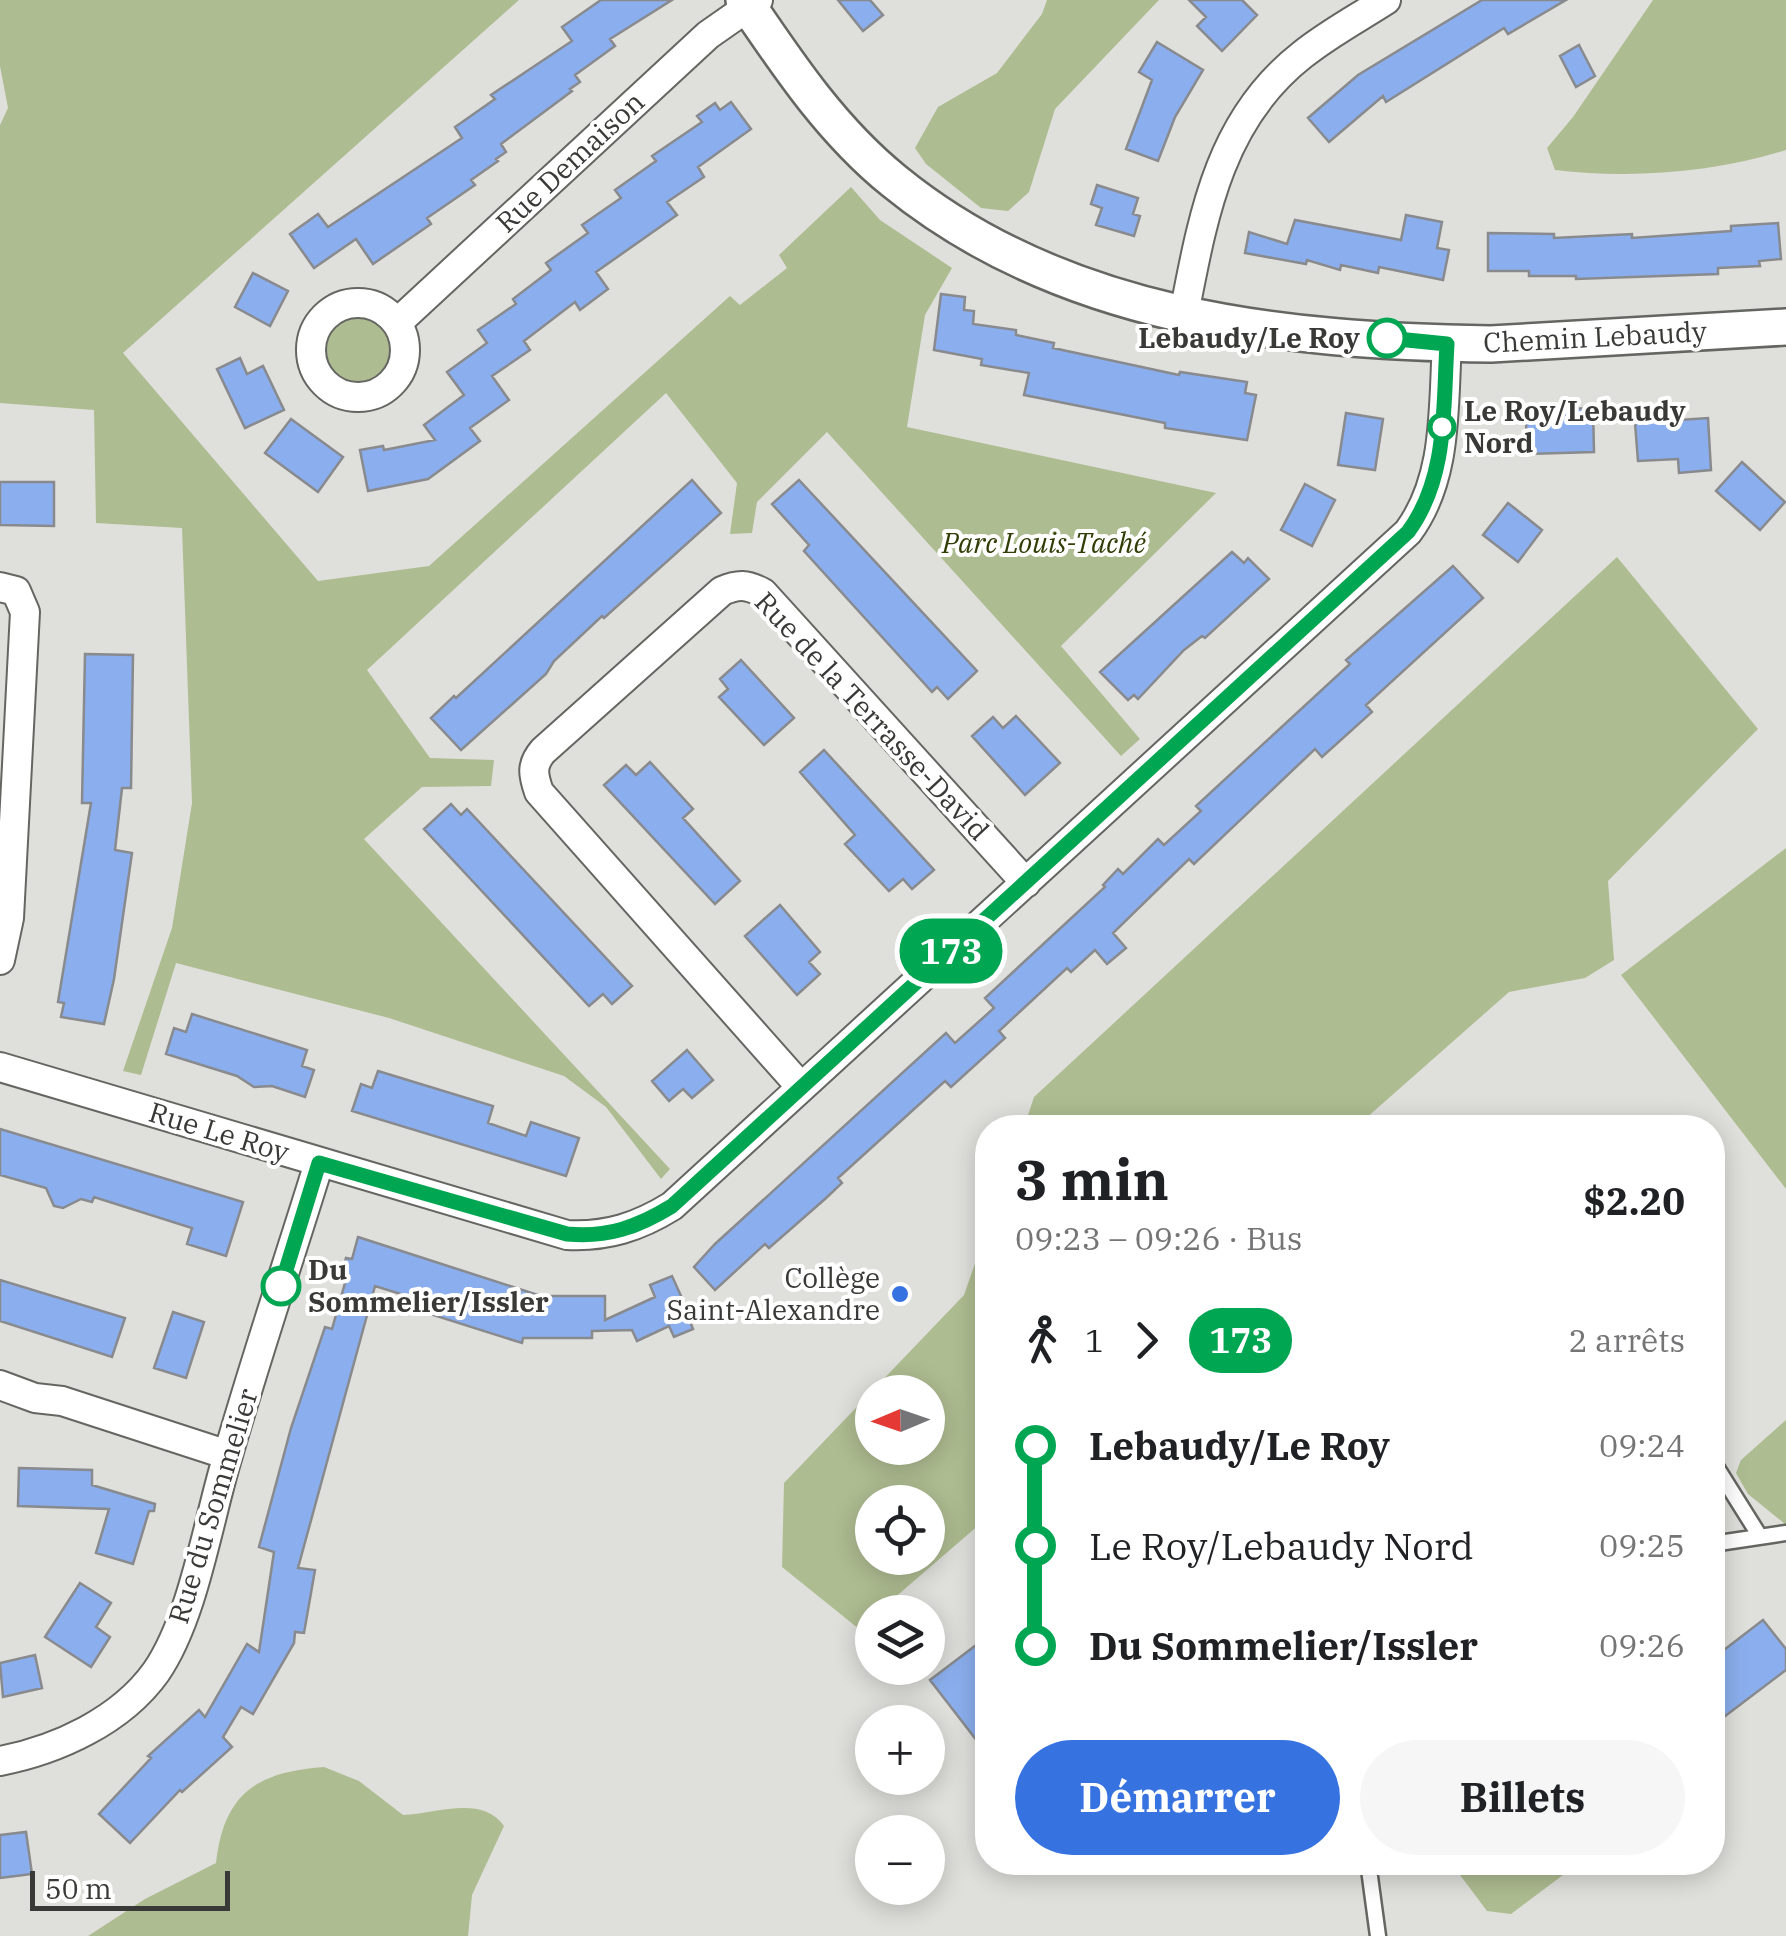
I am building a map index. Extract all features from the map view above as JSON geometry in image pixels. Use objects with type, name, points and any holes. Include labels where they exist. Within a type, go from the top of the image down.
[{"type":"street","points":[[1184,314],[1211,188],[1237,130],[1256,100],[1304,53],[1386,0]]},
{"type":"street","name":"Chemin Lebaudy","points":[[750,2],[781,57],[826,113],[892,179],[975,238],[1048,275],[1086,289],[1184,314],[1288,331],[1447,344],[1786,327]]},
{"type":"street","name":"Rue Demaison","points":[[396,322],[708,35],[750,2]]},
{"type":"street","name":"Rue Le Roy","points":[[0,1067],[538,1228],[567,1234],[608,1234],[650,1220],[672,1206],[1408,532],[1424,510],[1440,459],[1447,344]]},
{"type":"street","name":"Rue de la Terrasse-David","points":[[801,1087],[539,792],[533,774],[535,761],[544,751],[722,591],[736,585],[750,586],[763,593],[1026,883]]},
{"type":"street","points":[[0,587],[16,592],[25,612],[9,918],[0,960]]},
{"type":"street","name":"Rue du Sommelier","points":[[0,1761],[49,1749],[76,1736],[133,1696],[154,1674],[169,1649],[184,1611],[228,1454],[319,1163]]},
{"type":"street","points":[[0,1386],[36,1398],[62,1401],[228,1454]]},
{"type":"street","points":[[0,1405],[36,1398]]},
{"type":"lane","points":[[1725,1481],[1759,1535]]},
{"type":"lane","points":[[1725,1542],[1786,1532]]},
{"type":"lane","points":[[1370,1875],[1378,1936]]},
{"type":"green space","name":"Parc Louis-Taché","points":[[0,0],[519,0],[123,353],[318,581],[429,566],[730,296],[740,305],[787,268],[779,255],[851,187],[880,220],[952,268],[925,315],[907,427],[1216,493],[1061,646],[1140,739],[1121,756],[827,432],[757,502],[752,533],[730,534],[737,483],[666,393],[367,670],[430,758],[494,760],[491,786],[422,787],[364,839],[670,1169],[661,1179],[606,1107],[564,1076],[389,1018],[176,963],[141,1075],[123,1071],[172,928],[192,803],[182,528],[96,523],[94,410],[0,403],[0,125],[8,108],[0,66]]},
{"type":"green space","points":[[1047,0],[1159,0],[1055,109],[1029,192],[1008,211],[981,208],[926,164],[915,148],[938,107],[997,73],[1042,14]]},
{"type":"green space","points":[[1653,0],[1786,0],[1786,150],[1730,164],[1672,172],[1613,174],[1555,170],[1547,148],[1573,117]]},
{"type":"green space","points":[[358,318],[381,327],[390,350],[381,373],[358,382],[335,373],[326,350],[335,327]]},
{"type":"green space","points":[[1617,557],[1758,729],[1608,881],[1614,960],[1585,978],[1509,992],[1370,1115],[1028,1115],[1034,1097]]},
{"type":"green space","points":[[1786,848],[1786,1189],[1621,975]]},
{"type":"green space","points":[[975,1263],[975,1528],[945,1554],[945,1485],[855,1485],[855,1575],[921,1575],[898,1595],[855,1595],[855,1626],[782,1567],[784,1483],[855,1409],[855,1465],[945,1465],[945,1375],[887,1375],[964,1295]]},
{"type":"green space","points":[[1786,1420],[1785,1524],[1748,1494],[1736,1473],[1741,1460]]},
{"type":"green space","points":[[324,1767],[359,1781],[403,1815],[471,1808],[495,1816],[504,1826],[472,1895],[468,1936],[88,1936],[145,1899],[216,1863],[227,1819],[248,1791],[280,1774]]},
{"type":"green space","points":[[1460,1875],[1563,1875],[1511,1914],[1487,1911]]},
{"type":"building","points":[[601,0],[672,0],[610,39],[615,46],[575,75],[580,82],[572,91],[501,144],[506,152],[471,180],[475,185],[427,218],[431,224],[373,264],[356,239],[314,268],[290,234],[318,214],[328,227],[462,138],[455,127],[495,99],[491,95],[572,41],[562,27]]},
{"type":"building","points":[[838,0],[870,0],[883,15],[863,31]]},
{"type":"building","points":[[1189,0],[1242,0],[1257,15],[1222,51],[1197,26],[1206,17]]},
{"type":"building","points":[[1482,0],[1566,0],[1508,34],[1504,28],[1386,102],[1383,96],[1329,142],[1308,118],[1358,75]]},
{"type":"building","points":[[1157,42],[1203,70],[1175,117],[1158,161],[1126,149],[1152,80],[1139,72]]},
{"type":"building","points":[[1579,45],[1595,76],[1576,87],[1560,56]]},
{"type":"building","points":[[731,102],[751,129],[698,167],[704,177],[667,202],[677,215],[596,272],[608,289],[580,310],[575,302],[524,341],[530,350],[492,376],[509,400],[470,428],[480,441],[428,479],[368,491],[360,450],[383,446],[384,450],[435,440],[424,425],[464,395],[447,372],[487,343],[478,330],[516,304],[513,299],[551,270],[546,263],[588,233],[582,225],[621,198],[615,190],[656,161],[652,156],[702,122],[697,116],[715,103],[720,110]]},
{"type":"building","points":[[1097,185],[1138,198],[1133,214],[1140,216],[1134,236],[1096,225],[1102,208],[1091,204]]},
{"type":"building","points":[[1406,215],[1442,222],[1437,248],[1449,250],[1443,280],[1379,267],[1378,273],[1341,265],[1340,270],[1307,260],[1306,264],[1245,253],[1249,232],[1287,244],[1295,220],[1401,240]]},
{"type":"building","points":[[1778,223],[1781,259],[1759,261],[1760,266],[1718,268],[1718,274],[1576,279],[1529,276],[1529,271],[1488,271],[1488,233],[1554,234],[1554,238],[1632,234],[1632,238],[1731,231],[1731,226]]},
{"type":"building","points":[[253,273],[288,291],[270,326],[235,307]]},
{"type":"building","points":[[941,294],[965,297],[964,310],[974,311],[973,324],[1016,330],[1016,335],[1054,343],[1053,348],[1179,375],[1180,372],[1247,382],[1245,393],[1256,395],[1247,440],[1165,428],[1165,423],[1024,395],[1029,373],[981,365],[982,359],[934,350]]},
{"type":"building","points":[[240,358],[247,374],[263,366],[284,410],[245,428],[217,369]]},
{"type":"building","points":[[1593,408],[1594,452],[1527,454],[1526,421],[1543,421],[1543,410]]},
{"type":"building","points":[[1346,413],[1383,419],[1375,470],[1338,465]]},
{"type":"building","points":[[1708,418],[1711,470],[1679,473],[1678,459],[1638,461],[1635,423]]},
{"type":"building","points":[[291,419],[343,457],[318,492],[265,453]]},
{"type":"building","points":[[1742,462],[1785,502],[1760,530],[1716,491]]},
{"type":"building","points":[[692,480],[721,513],[602,616],[554,661],[546,674],[461,750],[431,718]]},
{"type":"building","points":[[799,480],[977,671],[948,699],[937,687],[932,692],[804,551],[809,545],[772,504]]},
{"type":"building","points":[[0,482],[54,482],[54,526],[0,525]]},
{"type":"building","points":[[1305,484],[1335,500],[1312,546],[1281,530]]},
{"type":"building","points":[[1508,503],[1542,530],[1518,562],[1483,535]]},
{"type":"building","points":[[1232,552],[1244,563],[1248,558],[1269,579],[1205,638],[1202,636],[1184,650],[1138,699],[1134,695],[1128,700],[1100,672]]},
{"type":"building","points":[[1453,566],[1483,598],[1366,705],[1372,712],[1322,757],[1315,749],[1194,864],[1189,859],[1113,933],[1126,948],[1107,964],[1095,950],[1071,972],[1067,968],[999,1031],[1005,1038],[951,1087],[945,1081],[838,1178],[842,1183],[825,1199],[769,1248],[765,1244],[715,1290],[694,1267],[715,1244],[946,1033],[955,1043],[994,1008],[985,998],[1105,887],[1118,869],[1123,874],[1158,839],[1164,845],[1201,811],[1196,806],[1350,664],[1346,660]]},
{"type":"building","points":[[85,654],[133,655],[131,788],[122,788],[115,850],[132,853],[104,1024],[61,1017],[64,1003],[58,1002],[91,803],[82,803]]},
{"type":"building","points":[[741,660],[794,718],[764,745],[719,697],[728,689],[720,679]]},
{"type":"building","points":[[1016,716],[1060,763],[1025,795],[972,736],[993,717],[1003,728]]},
{"type":"building","points":[[824,750],[934,870],[912,889],[903,879],[889,891],[845,844],[855,835],[800,772]]},
{"type":"building","points":[[650,762],[693,809],[683,818],[740,881],[715,904],[604,785],[626,765],[636,775]]},
{"type":"building","points":[[451,804],[461,815],[467,809],[632,986],[612,1004],[603,994],[589,1006],[424,829]]},
{"type":"building","points":[[780,905],[820,952],[809,962],[820,974],[797,995],[745,936]]},
{"type":"building","points":[[192,1014],[307,1050],[302,1066],[314,1070],[305,1097],[272,1086],[254,1087],[237,1076],[166,1054],[174,1028],[186,1032]]},
{"type":"building","points":[[687,1050],[713,1080],[692,1098],[683,1089],[669,1101],[652,1081]]},
{"type":"building","points":[[378,1071],[493,1106],[488,1123],[526,1136],[531,1122],[579,1138],[566,1176],[352,1111],[361,1084],[372,1088]]},
{"type":"building","points":[[0,1129],[243,1202],[226,1256],[187,1244],[192,1228],[94,1197],[92,1202],[81,1199],[63,1208],[54,1206],[46,1188],[0,1175]]},
{"type":"building","points":[[358,1237],[541,1296],[605,1296],[605,1320],[655,1297],[650,1285],[672,1276],[693,1329],[674,1337],[669,1326],[637,1341],[632,1330],[592,1331],[592,1338],[523,1338],[522,1343],[411,1308],[414,1298],[375,1286],[298,1568],[315,1570],[304,1633],[295,1632],[294,1643],[253,1714],[241,1707],[223,1737],[232,1747],[180,1790],[130,1843],[99,1814],[151,1758],[148,1756],[199,1710],[205,1717],[247,1644],[259,1652],[274,1552],[259,1547],[291,1428],[325,1327],[332,1329],[345,1283],[340,1282],[346,1258],[352,1259]]},
{"type":"building","points":[[0,1280],[125,1318],[112,1357],[0,1321]]},
{"type":"building","points":[[173,1312],[204,1322],[186,1378],[154,1368]]},
{"type":"building","points":[[19,1468],[92,1470],[92,1485],[155,1504],[154,1511],[149,1511],[133,1564],[96,1553],[109,1509],[18,1506]]},
{"type":"building","points":[[80,1583],[111,1603],[96,1627],[110,1637],[91,1667],[45,1637]]},
{"type":"building","points":[[1763,1620],[1786,1649],[1786,1670],[1725,1716],[1725,1649]]},
{"type":"building","points":[[975,1646],[975,1738],[934,1685],[945,1685],[945,1669]]},
{"type":"building","points":[[35,1655],[42,1688],[3,1697],[0,1663]]},
{"type":"building","points":[[26,1832],[32,1874],[0,1878],[0,1835]]},
{"type":"bus line","name":"173","points":[[281,1286],[319,1163],[567,1234],[608,1234],[650,1220],[672,1206],[1408,532],[1424,510],[1440,459],[1447,344],[1387,338]]},
{"type":"place","name":"Lebaudy/Le Roy","points":[[1387,338]]},
{"type":"place","name":"Le Roy/Lebaudy Nord","points":[[1442,427]]},
{"type":"place","name":"Du Sommelier/Issler","points":[[281,1286]]},
{"type":"place","name":"Collège Saint-Alexandre","points":[[900,1294]]}]
